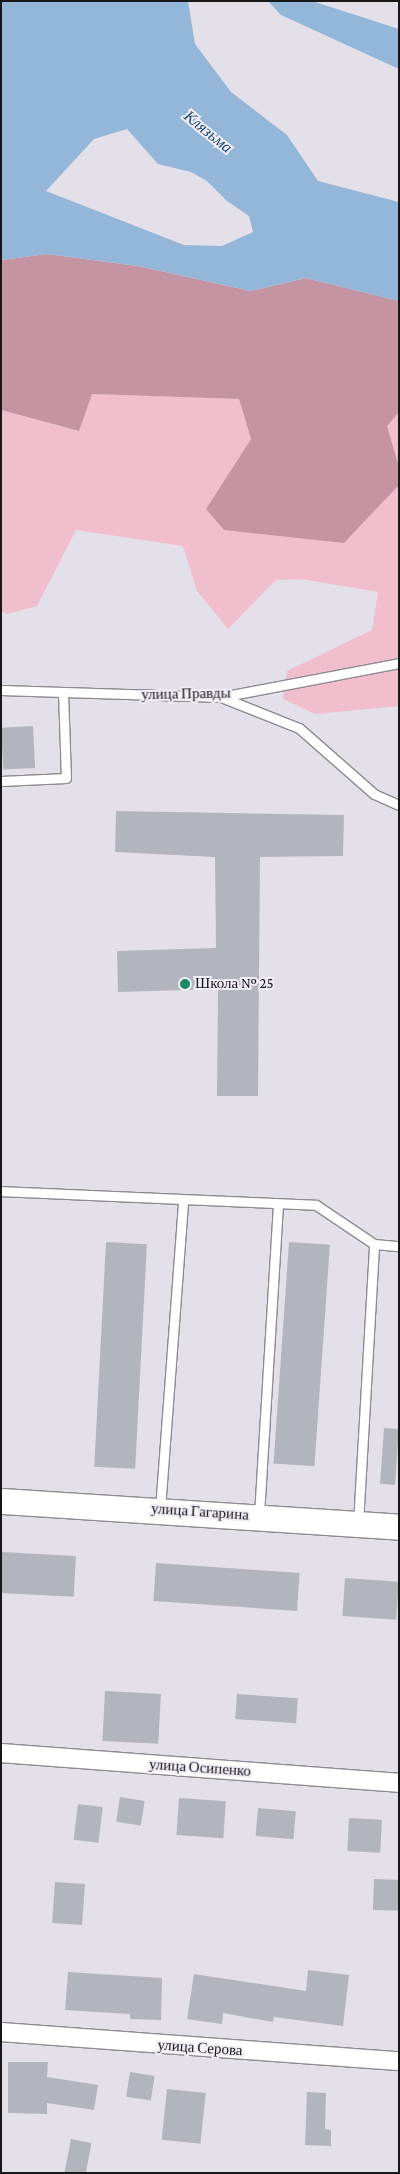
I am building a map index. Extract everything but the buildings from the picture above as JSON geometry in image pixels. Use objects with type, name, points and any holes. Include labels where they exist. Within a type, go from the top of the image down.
[{"type":"main road","name":"улица Гагарина","points":[[1,1501],[259,1515],[399,1527]]},
{"type":"street","name":"улица Осипенко","points":[[1,1753],[399,1783]]},
{"type":"street","name":"улица Серова","points":[[1,2032],[399,2061]]},
{"type":"lane","name":"улица Правды","points":[[1,690],[221,697],[399,663]]},
{"type":"lane","points":[[1,781],[66,778],[63,693]]},
{"type":"lane","points":[[221,697],[299,728],[374,794],[399,805]]},
{"type":"lane","points":[[1,1191],[278,1205],[316,1205],[374,1244],[399,1246]]},
{"type":"lane","points":[[160,1509],[183,1200]]},
{"type":"lane","points":[[259,1515],[278,1205]]},
{"type":"lane","points":[[358,1524],[374,1244]]},
{"type":"shaded area","points":[[47,254],[138,266],[251,291],[306,278],[399,301],[399,412],[387,426],[399,467],[399,485],[344,543],[224,530],[206,509],[251,439],[239,399],[92,394],[79,431],[1,410],[1,260]]},
{"type":"shaded area","points":[[92,394],[239,399],[251,439],[206,509],[344,543],[399,485],[399,706],[315,714],[283,699],[287,671],[372,630],[378,592],[301,579],[276,580],[228,629],[197,591],[183,546],[76,530],[37,606],[7,614],[1,611],[1,410],[78,431]]},
{"type":"shaded area","points":[[399,412],[399,467],[387,426]]},
{"type":"water","name":"Клязьма","points":[[1,1],[188,1],[195,44],[231,92],[287,135],[318,181],[399,202],[399,301],[306,278],[251,291],[138,266],[47,254],[1,260]],"holes":[[[127,129],[158,164],[191,172],[207,181],[227,201],[249,216],[253,232],[222,246],[184,245],[46,191],[94,139]]]},
{"type":"water","points":[[268,1],[312,1],[399,29],[399,69],[281,15]]},
{"type":"place","name":"Школа № 25","points":[[185,984]]}]
